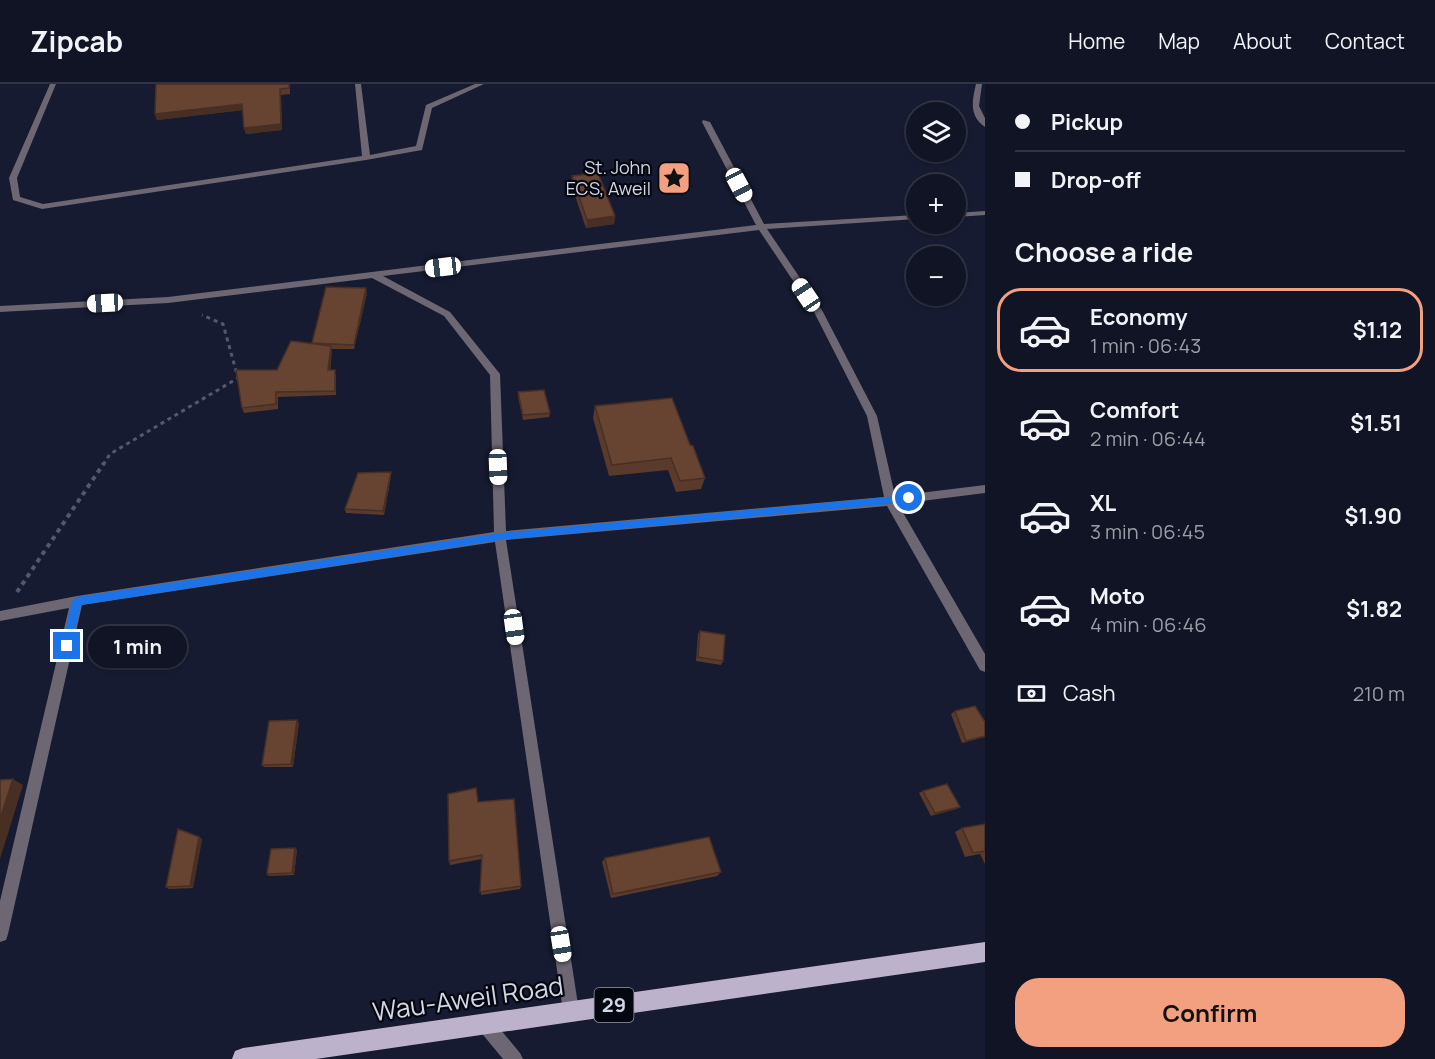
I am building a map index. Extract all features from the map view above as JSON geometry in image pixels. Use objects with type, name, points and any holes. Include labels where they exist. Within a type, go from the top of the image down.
[{"type":"main road","name":"Wau-Aweil Road","points":[[243,1059],[985,952]]},
{"type":"street","points":[[53,84],[13,178],[16,198],[42,207],[419,148],[429,107],[481,84]]},
{"type":"street","points":[[358,84],[366,158]]},
{"type":"street","points":[[979,84],[975,106],[985,125]]},
{"type":"street","points":[[706,122],[761,227],[818,312],[872,416],[890,501],[985,666]]},
{"type":"street","points":[[966,214],[985,213]]},
{"type":"street","points":[[0,309],[168,300],[761,227],[906,218]]},
{"type":"street","points":[[375,276],[447,314],[495,374],[500,537],[571,1011]]},
{"type":"street","points":[[1,616],[77,601],[500,537],[890,501],[985,489]]},
{"type":"street","points":[[0,934],[77,601]]},
{"type":"street","points":[[485,1024],[514,1059]]},
{"type":"path","points":[[1,616],[110,454],[238,378],[223,324],[168,300]]},
{"type":"building","points":[[156,84],[289,84],[289,88],[280,89],[281,124],[244,128],[242,104],[155,114]]},
{"type":"building","points":[[598,173],[615,216],[587,220],[572,176]]},
{"type":"building","points":[[326,287],[366,288],[354,345],[312,343]]},
{"type":"building","points":[[291,341],[331,346],[328,370],[335,370],[335,391],[276,392],[276,404],[242,408],[236,370],[277,370]]},
{"type":"building","points":[[544,390],[550,413],[523,415],[518,392]]},
{"type":"building","points":[[672,398],[705,478],[680,481],[671,458],[612,465],[595,406]]},
{"type":"building","points":[[391,472],[383,511],[345,509],[358,473]]},
{"type":"building","points":[[700,631],[725,635],[723,661],[698,657]]},
{"type":"building","points":[[975,706],[985,722],[985,736],[966,741],[955,711]]},
{"type":"building","points":[[297,720],[291,764],[262,765],[269,721]]},
{"type":"building","points":[[13,779],[0,819],[0,780]]},
{"type":"building","points":[[947,784],[960,807],[935,813],[923,791]]},
{"type":"building","points":[[476,788],[478,802],[514,799],[521,886],[480,892],[482,855],[449,861],[448,794]]},
{"type":"building","points":[[985,824],[985,851],[973,853],[962,828]]},
{"type":"building","points":[[178,829],[199,837],[190,886],[166,887]]},
{"type":"building","points":[[709,837],[721,872],[613,894],[605,858]]},
{"type":"building","points":[[295,848],[292,873],[267,874],[271,849]]},
{"type":"place","name":"St. John ECS, Aweil","points":[[674,178]]},
{"type":"route","points":[[67,646],[77,601],[500,537],[909,498]]}]
